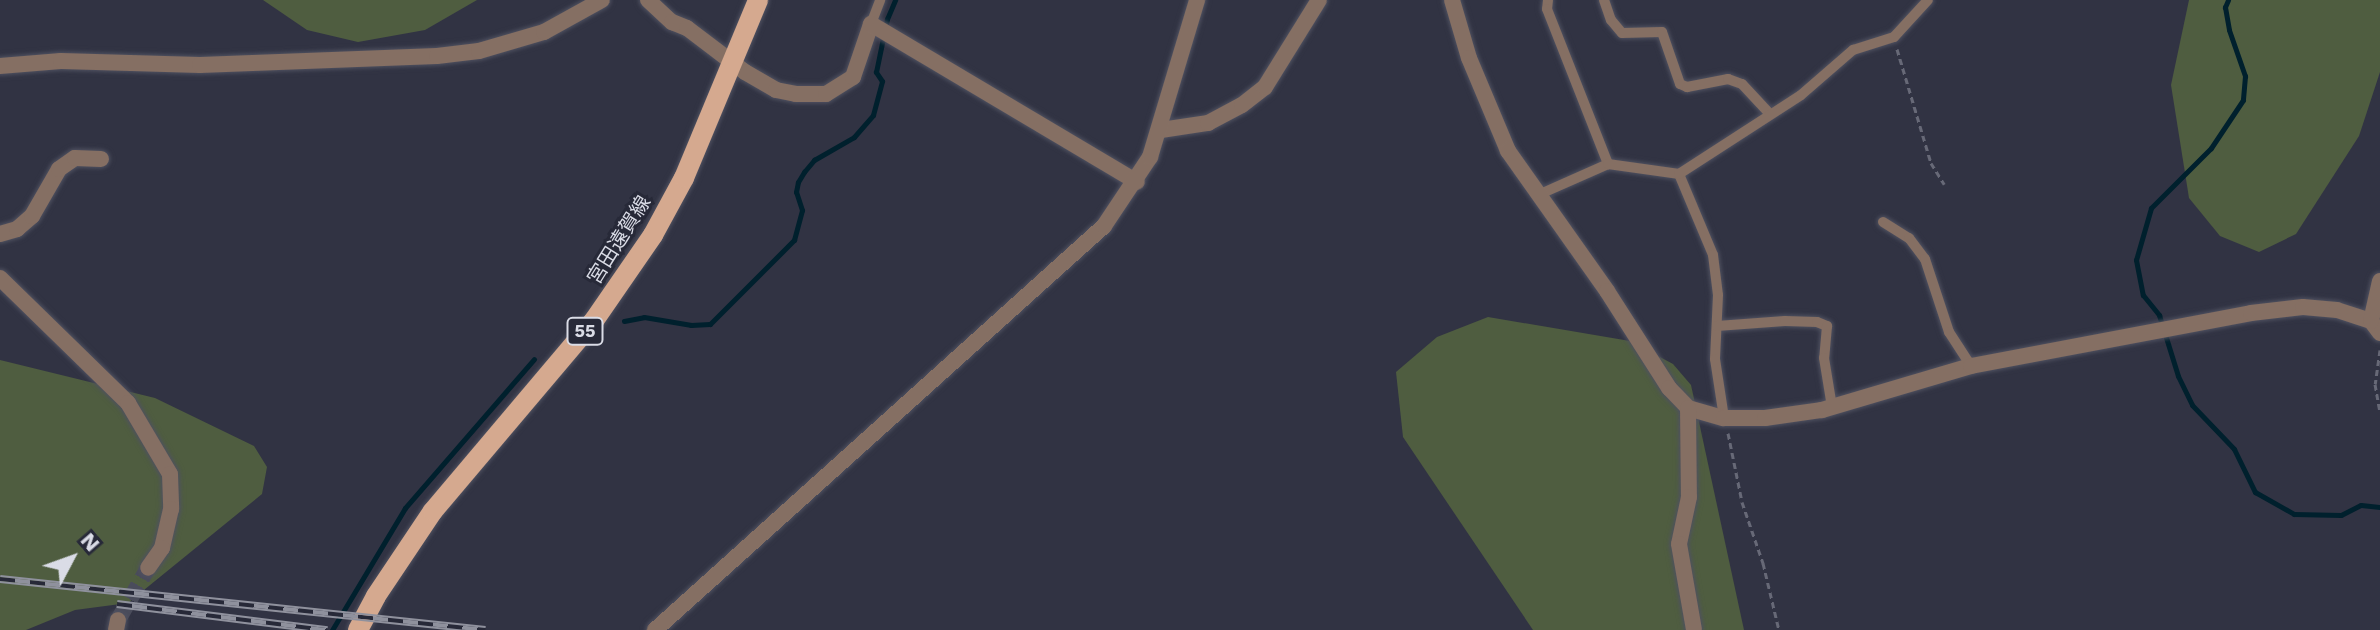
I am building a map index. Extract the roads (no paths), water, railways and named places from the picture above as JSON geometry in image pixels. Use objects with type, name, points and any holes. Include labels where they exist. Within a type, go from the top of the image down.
[{"type":"main road","name":"宮田遠賀線","points":[[358,630],[376,596],[433,511],[593,322],[653,235],[684,178],[758,0]]},
{"type":"street","points":[[0,66],[61,61],[200,65],[437,56],[479,51],[544,32],[602,0]]},
{"type":"street","points":[[648,0],[672,22],[687,28],[731,62],[776,90],[826,94],[853,77],[871,24],[1137,182]]},
{"type":"street","points":[[655,630],[1104,226],[1137,182],[1161,130],[1197,0]]},
{"type":"street","points":[[1161,130],[1208,123],[1242,105],[1265,87],[1319,0]]},
{"type":"street","points":[[1452,0],[1469,58],[1508,151],[1607,291],[1669,388],[1688,408],[1724,418],[1765,418],[1832,407],[1971,366],[2251,313],[2303,307],[2337,310],[2376,327],[2380,281]]},
{"type":"street","points":[[0,234],[17,229],[32,216],[59,169],[75,158],[101,159]]},
{"type":"street","points":[[0,278],[128,403],[165,462],[170,474],[171,509],[162,548],[148,568]]},
{"type":"street","points":[[1688,408],[1689,497],[1679,544],[1694,630]]},
{"type":"lane","points":[[871,24],[880,0]]},
{"type":"lane","points":[[1548,0],[1547,9],[1608,164]]},
{"type":"lane","points":[[1604,0],[1611,20],[1622,33],[1662,32],[1680,84],[1687,87],[1728,79],[1742,84],[1770,114]]},
{"type":"lane","points":[[1538,195],[1608,164],[1679,174],[1801,95],[1853,50],[1894,37],[1928,0]]},
{"type":"lane","points":[[1679,174],[1713,255],[1717,326],[1715,359],[1724,418]]},
{"type":"lane","points":[[1883,222],[1909,238],[1925,259],[1949,332],[1971,366]]},
{"type":"lane","points":[[1717,326],[1785,321],[1827,326],[1824,358],[1832,407]]},
{"type":"waterway","points":[[624,321],[644,317],[691,325],[710,324],[794,240],[802,210],[796,192],[804,172],[814,160],[854,137],[873,115],[882,81],[876,72],[887,19],[895,0]]},
{"type":"waterway","points":[[2228,0],[2225,7],[2229,30],[2245,76],[2243,100],[2211,148],[2151,208],[2136,260],[2143,295],[2159,315],[2178,376],[2192,405],[2234,449],[2255,492],[2294,514],[2341,515],[2361,505],[2380,507]]},
{"type":"waterway","points":[[332,630],[405,508],[534,359]]},
{"type":"tunnel","points":[[118,620],[148,568]]},
{"type":"railway","points":[[0,579],[485,630]]},
{"type":"railway","points":[[117,604],[327,630]]}]
